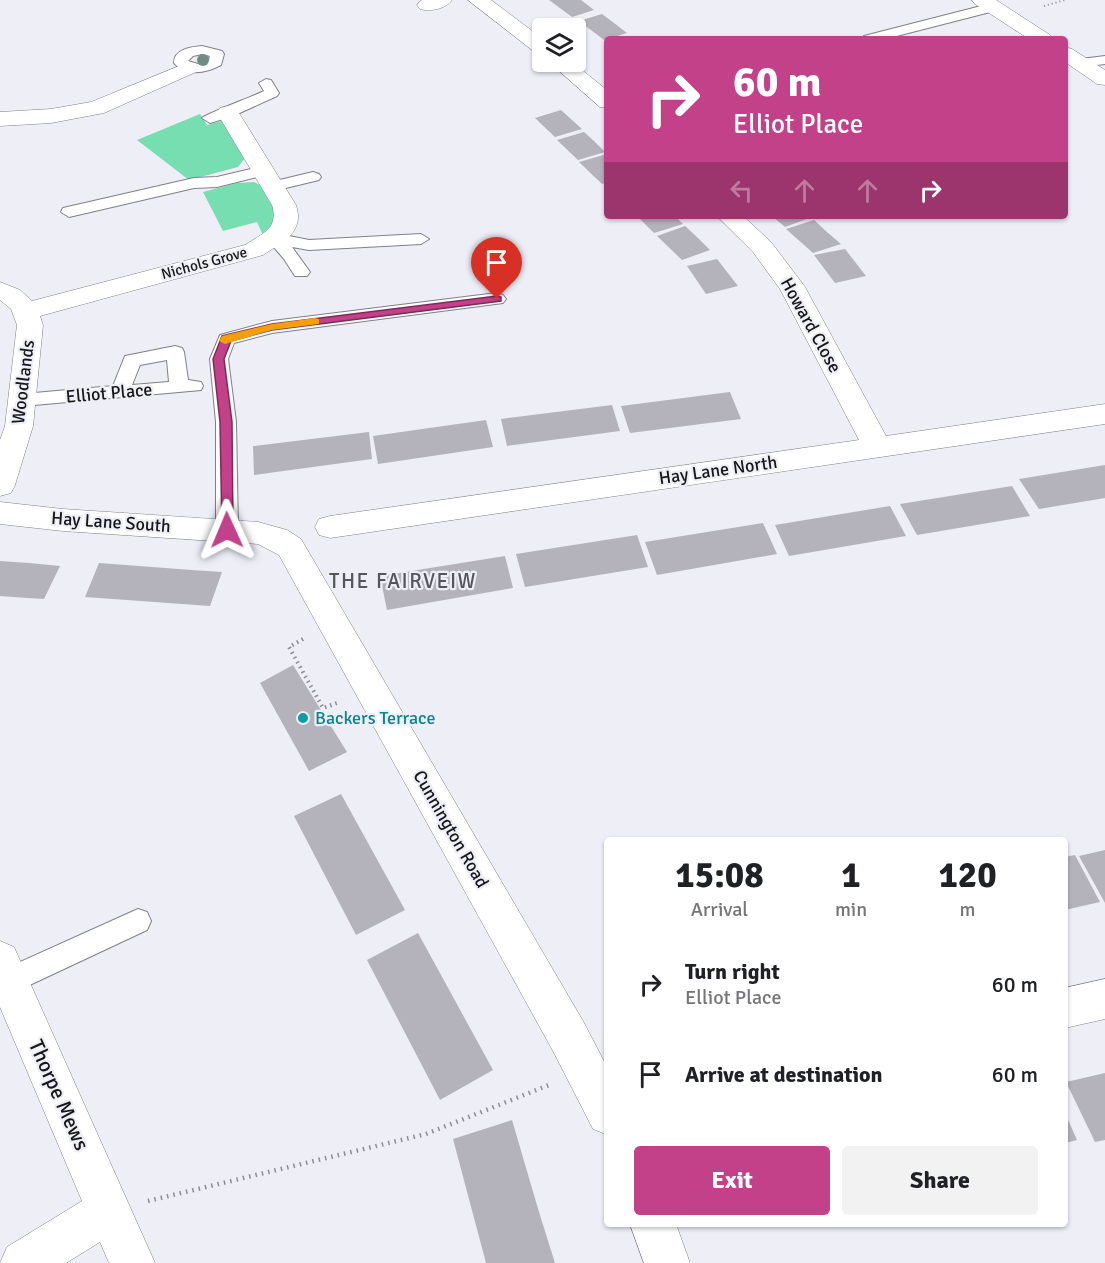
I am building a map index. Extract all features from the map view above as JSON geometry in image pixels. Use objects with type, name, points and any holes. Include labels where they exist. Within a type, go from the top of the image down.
[{"type":"street","points":[[478,0],[532,40]]},
{"type":"street","points":[[988,4],[1038,36]]},
{"type":"street","points":[[1073,58],[1105,79]]},
{"type":"street","points":[[0,119],[82,111],[145,89],[189,68]]},
{"type":"street","points":[[572,72],[604,99]]},
{"type":"street","points":[[124,75],[145,89]]},
{"type":"street","points":[[219,115],[285,205],[285,224],[274,238]]},
{"type":"street","name":"Howard Close","points":[[732,219],[762,247],[792,287],[877,447]]},
{"type":"street","name":"Nichols Grove","points":[[27,310],[254,250],[274,238]]},
{"type":"street","points":[[0,290],[17,299],[27,310]]},
{"type":"street","name":"Woodlands","points":[[0,486],[12,451],[23,400],[30,325],[27,310]]},
{"type":"street","name":"Hay Lane North","points":[[330,527],[1105,414]]},
{"type":"street","name":"Hay Lane South","points":[[0,513],[63,520],[258,533],[276,538],[290,547]]},
{"type":"street","name":"Cunnington Road","points":[[290,547],[604,1105]]},
{"type":"street","name":"Thorpe Mews","points":[[4,971],[132,1263]]},
{"type":"street","points":[[1068,1007],[1105,999]]},
{"type":"street","points":[[23,1263],[109,1210]]},
{"type":"street","points":[[654,1227],[667,1263]]},
{"type":"lane","points":[[879,36],[988,4]]},
{"type":"lane","points":[[1073,58],[1105,60]]},
{"type":"lane","points":[[219,115],[272,93],[266,83]]},
{"type":"lane","points":[[69,212],[194,183],[313,177]]},
{"type":"lane","points":[[274,238],[309,245],[421,239]]},
{"type":"lane","points":[[274,238],[291,256],[301,272]]},
{"type":"lane","points":[[227,530],[226,422],[219,359],[226,339],[272,327],[497,299]]},
{"type":"lane","name":"Elliot Place","points":[[23,400],[120,392],[187,386],[175,352],[132,360],[120,392]]},
{"type":"lane","name":"Thorpe Mews","points":[[4,971],[138,921]]},
{"type":"path","points":[[109,1210],[426,1134],[586,1071]]},
{"type":"green space","points":[[200,114],[207,125],[225,120],[245,158],[238,167],[189,180],[137,140]]},
{"type":"green space","points":[[254,182],[260,185],[276,213],[271,228],[263,235],[257,222],[223,231],[203,192],[237,183]]},
{"type":"building","points":[[549,0],[581,0],[594,10],[572,17]]},
{"type":"building","points":[[602,14],[627,33],[604,36],[604,40],[586,26],[586,19]]},
{"type":"building","points":[[561,110],[582,129],[555,137],[535,118]]},
{"type":"building","points":[[584,132],[604,152],[578,160],[557,140]]},
{"type":"building","points":[[604,155],[604,183],[602,184],[579,162]]},
{"type":"building","points":[[640,219],[678,219],[683,224],[654,233]]},
{"type":"building","points":[[776,219],[807,219],[785,227]]},
{"type":"building","points":[[814,220],[841,244],[813,253],[786,229]]},
{"type":"building","points":[[685,226],[710,250],[682,260],[657,236]]},
{"type":"building","points":[[845,249],[866,276],[835,283],[814,255]]},
{"type":"building","points":[[717,259],[738,286],[706,294],[687,266]]},
{"type":"building","points":[[730,392],[741,419],[630,433],[621,406]]},
{"type":"building","points":[[612,405],[620,431],[507,446],[501,419]]},
{"type":"building","points":[[486,420],[493,447],[378,464],[373,436]]},
{"type":"building","points":[[369,432],[372,459],[254,475],[253,446]]},
{"type":"building","points":[[1105,465],[1105,498],[1039,509],[1019,479]]},
{"type":"building","points":[[1012,486],[1030,516],[917,535],[900,504]]},
{"type":"building","points":[[890,506],[906,536],[789,556],[775,525]]},
{"type":"building","points":[[763,523],[777,554],[657,575],[645,542]]},
{"type":"building","points":[[637,535],[648,567],[525,587],[516,554]]},
{"type":"building","points":[[505,556],[513,588],[387,610],[380,576]]},
{"type":"building","points":[[0,561],[60,566],[44,599],[0,596]]},
{"type":"building","points":[[99,563],[222,572],[210,606],[85,597]]},
{"type":"building","name":"Backers Terrace","points":[[293,665],[347,752],[309,771],[260,683]]},
{"type":"building","points":[[341,794],[405,910],[356,935],[294,816]]},
{"type":"building","points":[[1105,850],[1105,903],[1079,856]]},
{"type":"building","points":[[1075,855],[1100,902],[1068,909],[1068,856]]},
{"type":"building","points":[[418,933],[493,1070],[440,1100],[367,960]]},
{"type":"building","points":[[1105,1073],[1105,1140],[1095,1142],[1068,1086],[1068,1082]]},
{"type":"building","points":[[512,1120],[555,1263],[486,1263],[453,1139]]},
{"type":"building","points":[[1068,1120],[1077,1140],[1068,1142]]},
{"type":"slow traffic","points":[[225,341],[272,327],[315,322]]},
{"type":"place","name":"Backers Terrace","points":[[303,718]]},
{"type":"district","name":"THE FAIRVEIW","points":[[403,581]]},
{"type":"route","points":[[227,530],[226,422],[219,359],[226,339],[272,327],[497,299]]}]
